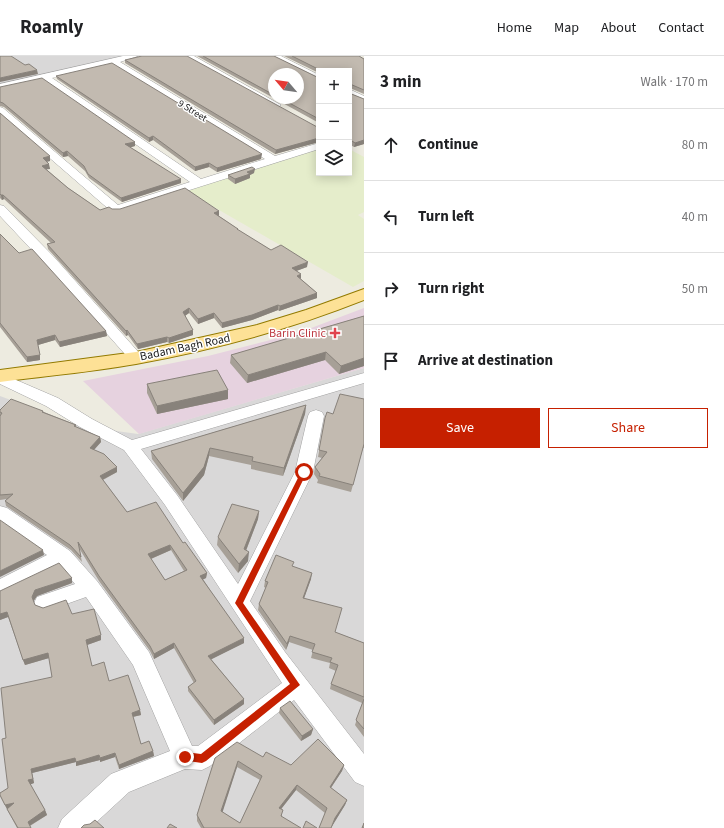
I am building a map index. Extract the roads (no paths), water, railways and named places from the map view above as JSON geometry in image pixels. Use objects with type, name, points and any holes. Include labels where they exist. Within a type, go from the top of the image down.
[{"type":"main road","name":"Badam Bagh Road","points":[[0,377],[136,358],[262,330],[313,314],[364,294]]},
{"type":"street","points":[[0,87],[134,56]]},
{"type":"street","points":[[188,56],[285,110]]},
{"type":"street","points":[[274,56],[316,77]]},
{"type":"street","name":"9 Street","points":[[113,61],[274,160]]},
{"type":"street","points":[[45,77],[199,183]]},
{"type":"street","points":[[352,94],[364,100]]},
{"type":"street","points":[[0,110],[116,209],[316,147]]},
{"type":"street","points":[[0,210],[49,260],[136,358]]},
{"type":"street","points":[[0,377],[52,402],[86,423],[130,446],[171,500],[239,603],[296,685],[364,774]]},
{"type":"street","points":[[130,446],[364,378]]},
{"type":"street","points":[[239,603],[304,472],[316,416]]},
{"type":"street","points":[[0,513],[63,556],[90,587],[141,659],[185,757]]},
{"type":"street","points":[[0,588],[63,556]]},
{"type":"street","points":[[44,603],[90,587]]},
{"type":"street","points":[[71,828],[120,783],[185,757],[202,758],[296,685]]},
{"type":"place","name":"Barin Clinic","points":[[335,333]]}]
